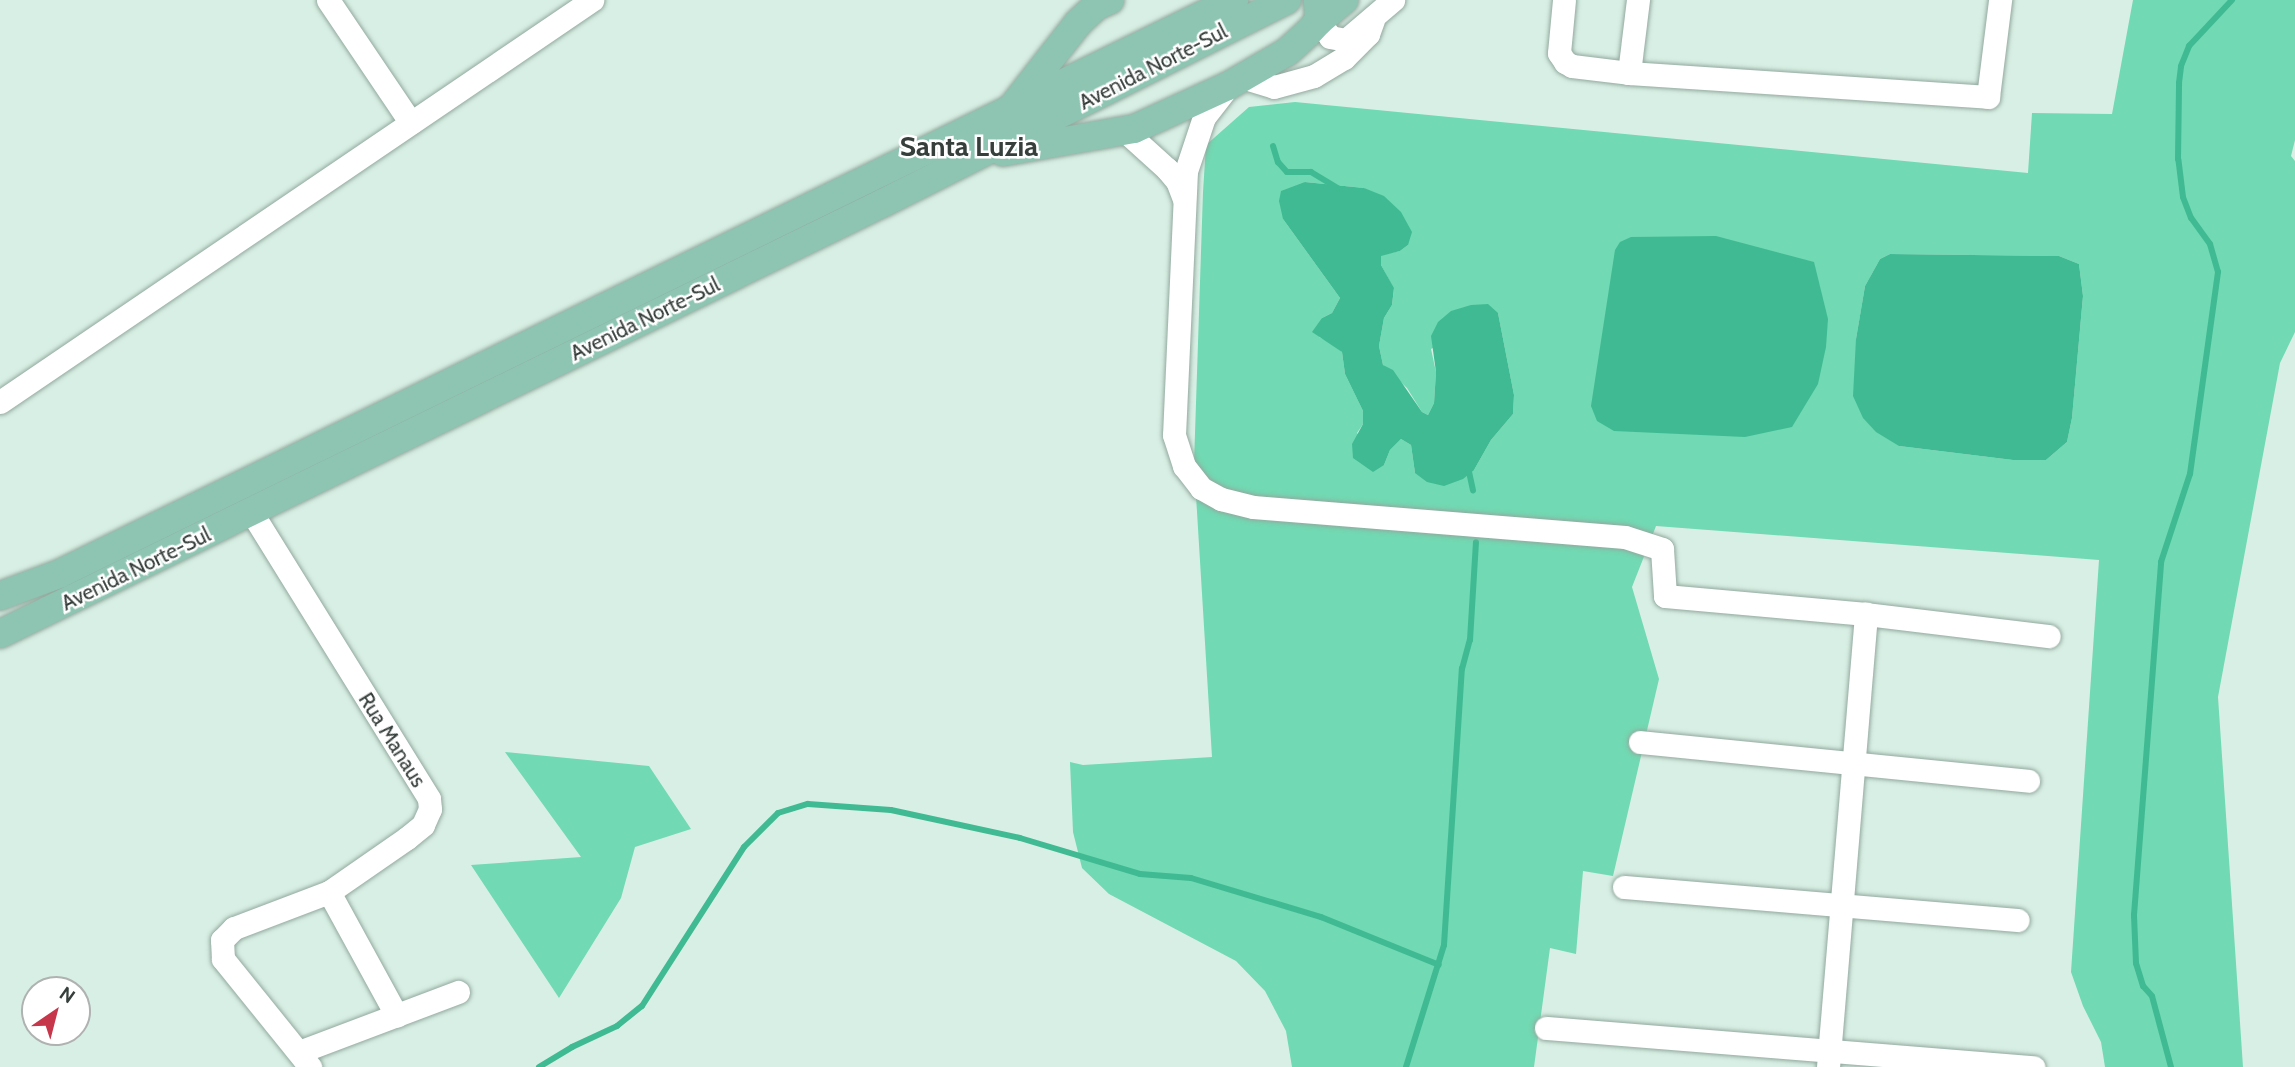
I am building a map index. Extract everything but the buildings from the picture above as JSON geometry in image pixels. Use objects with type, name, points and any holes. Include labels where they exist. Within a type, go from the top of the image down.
[{"type":"main road","name":"Avenida Norte-Sul","points":[[0,634],[252,513],[976,156],[1077,91],[1234,0]]},
{"type":"main road","name":"Avenida Norte-Sul","points":[[0,596],[59,574],[1009,112],[1077,91],[1287,0]]},
{"type":"main road","points":[[976,156],[1125,131],[1236,82],[1287,52],[1318,10],[1345,0]]},
{"type":"main road","points":[[1009,112],[1068,34],[1103,2]]},
{"type":"main road","points":[[1068,34],[1065,55],[1077,91],[1089,114],[1102,125],[1125,131]]},
{"type":"street","points":[[328,0],[411,123]]},
{"type":"street","points":[[0,402],[592,0]]},
{"type":"street","points":[[1318,10],[1324,31],[1340,41],[1354,37],[1393,0]]},
{"type":"street","points":[[1564,0],[1559,52],[1564,62],[1572,66],[1629,73],[1989,97],[2000,0]]},
{"type":"street","points":[[1629,73],[1638,0]]},
{"type":"street","points":[[1373,20],[1368,34],[1344,58],[1314,76],[1274,88],[1236,82],[1210,106],[1198,128],[1186,172],[1174,435],[1184,466],[1201,488],[1221,499],[1253,507],[1625,537],[1662,549],[1665,596],[1866,614],[2049,636]]},
{"type":"street","points":[[1125,131],[1177,181],[1186,205]]},
{"type":"street","name":"Rua Manaus","points":[[252,513],[429,799],[429,816],[423,825],[329,892],[234,928],[222,940],[223,959],[305,1059]]},
{"type":"street","points":[[1829,1058],[1866,614]]},
{"type":"street","points":[[1640,742],[2028,781]]},
{"type":"street","points":[[1625,887],[2018,920]]},
{"type":"street","points":[[329,892],[397,1016]]},
{"type":"street","points":[[305,1059],[397,1016],[458,992]]},
{"type":"street","points":[[1546,1028],[1829,1058],[2033,1067]]},
{"type":"shaded area","points":[[2133,0],[2295,0],[2295,140],[2291,156],[2295,161],[2295,332],[2280,363],[2218,697],[2243,1067],[2105,1067],[2101,1042],[2083,1006],[2071,972],[2099,560],[1656,526],[1632,587],[1659,679],[1613,876],[1583,871],[1576,954],[1550,948],[1534,1067],[1292,1067],[1286,1031],[1265,991],[1236,961],[1109,894],[1082,868],[1073,832],[1070,762],[1083,765],[1212,757],[1194,463],[1203,192],[1206,145],[1249,107],[1295,102],[2028,173],[2032,113],[2112,114]],"holes":[[[1305,182],[1364,188],[1408,245],[1400,251],[1381,255],[1381,265],[1394,289],[1392,305],[1384,318],[1379,346],[1383,365],[1407,388],[1422,412],[1428,415],[1434,403],[1436,372],[1431,349],[1498,313],[1514,395],[1513,414],[1491,440],[1474,470],[1415,473],[1411,445],[1401,439],[1390,450],[1384,465],[1357,433],[1363,424],[1363,411],[1345,374],[1342,352],[1336,345],[1319,337],[1322,318],[1332,313],[1340,298],[1283,219]],[[1890,254],[2059,256],[2079,264],[2083,296],[2072,418],[2067,442],[2046,460],[2013,460],[1899,446],[1856,339],[1865,286],[1880,259]]]},
{"type":"shaded area","points":[[1305,182],[1364,188],[1384,196],[1401,212],[1412,232],[1408,245],[1400,251],[1381,256],[1381,265],[1394,288],[1392,305],[1384,318],[1379,346],[1383,365],[1393,370],[1422,412],[1428,415],[1434,403],[1436,372],[1431,336],[1438,322],[1451,311],[1471,305],[1488,304],[1498,313],[1514,395],[1513,414],[1491,440],[1474,470],[1463,479],[1444,486],[1427,482],[1415,473],[1411,445],[1401,439],[1390,450],[1384,465],[1373,472],[1353,458],[1352,444],[1363,424],[1363,411],[1345,374],[1342,352],[1312,332],[1322,318],[1332,313],[1340,298],[1283,219],[1279,201],[1281,191]]},
{"type":"shaded area","points":[[1716,236],[1814,262],[1828,319],[1826,347],[1818,384],[1792,427],[1745,437],[1614,431],[1597,421],[1591,406],[1615,250],[1620,242],[1631,237]]},
{"type":"shaded area","points":[[1890,254],[2059,256],[2079,264],[2083,296],[2072,418],[2067,442],[2046,460],[2013,460],[1899,446],[1876,432],[1863,418],[1853,396],[1856,339],[1865,286],[1880,259]]},
{"type":"shaded area","points":[[505,752],[649,766],[691,829],[635,847],[621,898],[559,998],[471,865],[581,857]]},
{"type":"waterway","points":[[2171,1067],[2152,996],[2143,986],[2136,963],[2134,915],[2161,562],[2190,474],[2218,272],[2210,244],[2191,218],[2183,197],[2178,159],[2179,83],[2181,66],[2189,46],[2232,0]]},
{"type":"waterway","points":[[1273,146],[1278,162],[1287,172],[1311,172],[1338,188]]},
{"type":"waterway","points":[[1468,467],[1473,490]]},
{"type":"waterway","points":[[1406,1067],[1444,945],[1462,669],[1470,640],[1476,542]]},
{"type":"waterway","points":[[539,1067],[572,1047],[617,1026],[642,1006],[744,847],[778,813],[808,804],[891,810],[1020,838],[1140,874],[1191,878],[1321,917],[1439,965]]},
{"type":"district","name":"Santa Luzia","points":[[969,146]]}]
